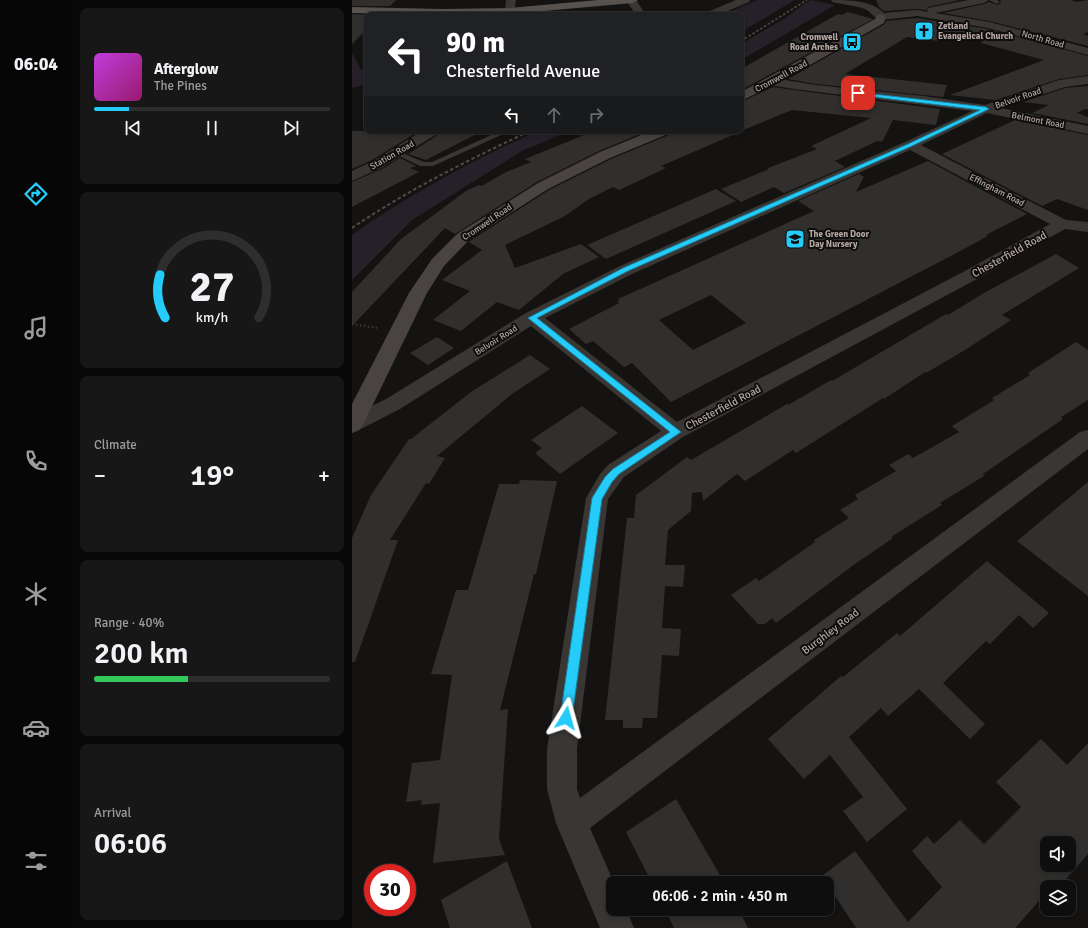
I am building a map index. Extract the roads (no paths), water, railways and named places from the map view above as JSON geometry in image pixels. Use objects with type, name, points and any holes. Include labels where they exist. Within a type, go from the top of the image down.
[{"type":"main road","points":[[352,10],[443,12],[511,5],[632,0]]},
{"type":"street","points":[[632,0],[639,12]]},
{"type":"street","points":[[716,12],[745,0]]},
{"type":"street","points":[[836,0],[869,7],[878,12],[881,17]]},
{"type":"street","points":[[917,13],[984,0]]},
{"type":"street","name":"North Road","points":[[881,17],[917,13],[989,25],[1088,52]]},
{"type":"street","name":"Cromwell Road","points":[[744,96],[773,82],[880,21],[881,17]]},
{"type":"street","name":"Belvoir Road","points":[[352,425],[393,404],[532,318],[626,270],[910,145],[986,109],[1057,85],[1088,80]]},
{"type":"street","name":"Belmont Road","points":[[773,82],[801,87],[986,109],[1088,130]]},
{"type":"street","name":"Station Road","points":[[352,177],[397,153],[427,134]]},
{"type":"street","name":"Cromwell Road","points":[[352,425],[418,293],[438,263],[463,237],[543,186],[605,155],[656,134]]},
{"type":"street","name":"Effingham Road","points":[[910,145],[1062,224],[1088,227]]},
{"type":"street","name":"Chesterfield Road","points":[[617,928],[572,823],[562,789],[562,749],[597,498],[608,480],[616,471],[676,432],[969,276],[1062,224]]},
{"type":"street","points":[[532,318],[676,432]]},
{"type":"street","name":"Burghley Road","points":[[572,823],[1088,438]]},
{"type":"lane","points":[[397,153],[423,164],[433,164],[499,134]]},
{"type":"railway","points":[[744,39],[807,0]]},
{"type":"railway","points":[[352,228],[373,214],[439,176],[524,134]]},
{"type":"place","name":"Zetland Evangelical Church","points":[[924,31]]},
{"type":"place","name":"Cromwell Road Arches","points":[[852,42]]},
{"type":"place","name":"The Green Door Day Nursery","points":[[795,239]]}]
